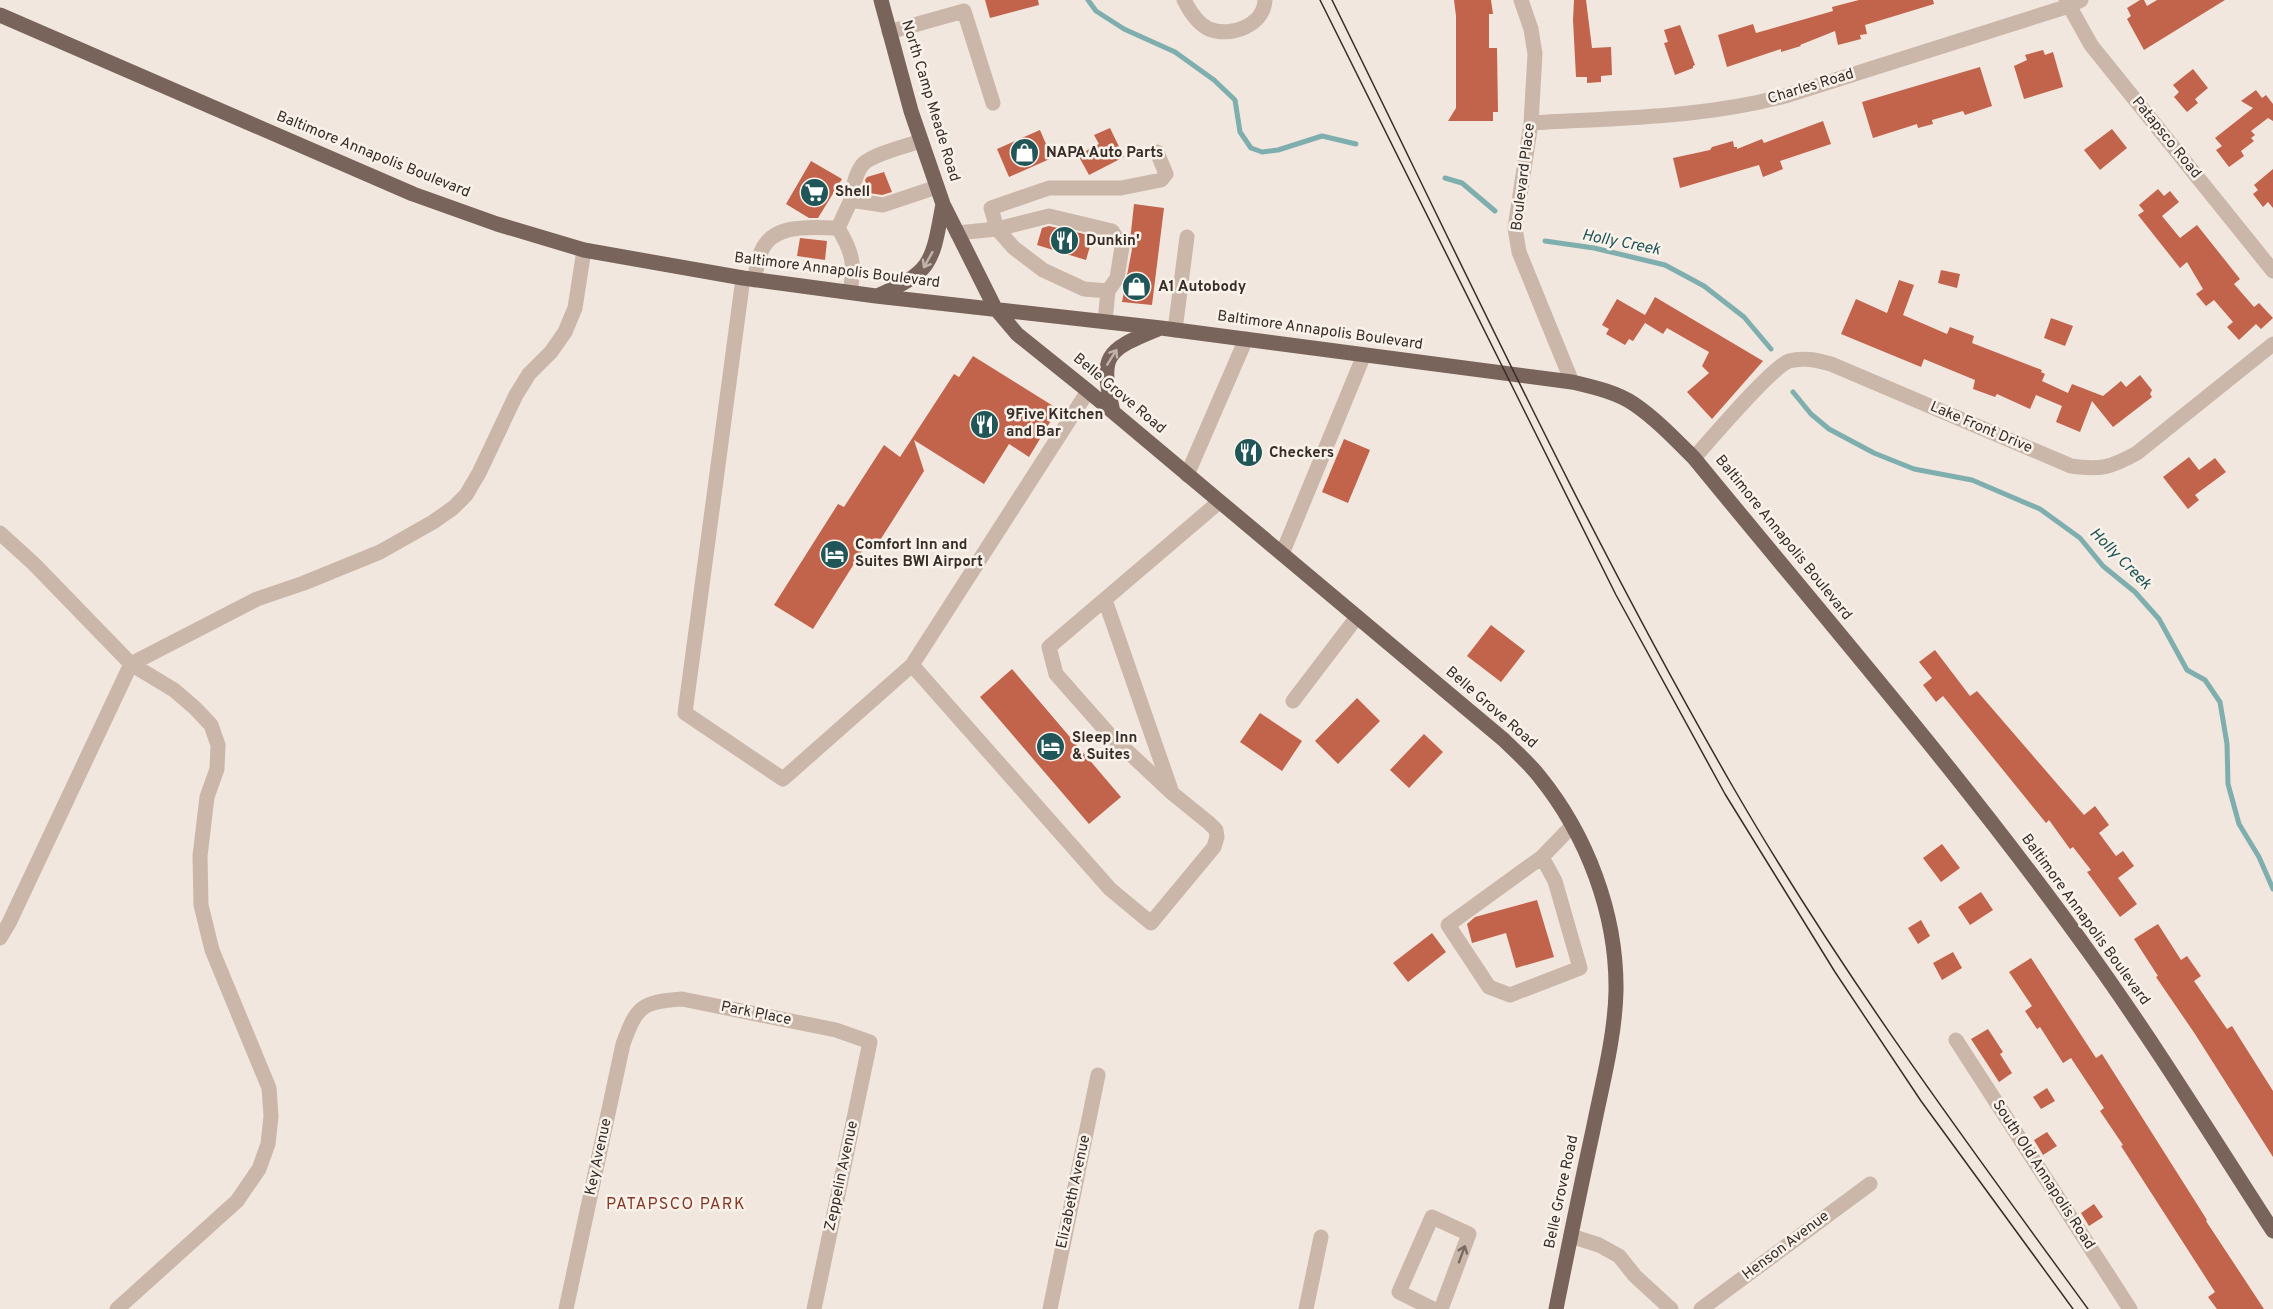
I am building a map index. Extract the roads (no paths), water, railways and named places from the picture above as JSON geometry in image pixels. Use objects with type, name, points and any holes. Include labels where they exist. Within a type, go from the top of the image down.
[{"type":"main road","name":"North Camp Meade Road","points":[[881,0],[921,141],[943,204],[995,308]]},
{"type":"main road","name":"Baltimore Annapolis Boulevard","points":[[0,15],[412,194],[496,224],[584,250],[748,279],[876,296],[1105,321],[1572,382],[1601,389],[1633,403],[1666,430],[1694,458],[2013,850],[2095,960],[2273,1231]]},
{"type":"main road","points":[[876,296],[907,283],[922,271],[932,256],[943,204]]},
{"type":"main road","name":"Belle Grove Road","points":[[995,308],[1017,334],[1504,740],[1539,776],[1572,826],[1588,855],[1601,890],[1612,941],[1616,991],[1608,1053],[1556,1309]]},
{"type":"main road","points":[[1113,412],[1105,378],[1107,363],[1114,351],[1127,341],[1168,329]]},
{"type":"street","points":[[1184,0],[1197,19],[1209,29],[1225,32],[1243,29],[1258,18],[1265,0]]},
{"type":"street","name":"Boulevard Place","points":[[1521,0],[1532,29],[1535,54],[1531,123],[1515,228],[1519,252],[1572,382]]},
{"type":"street","name":"Charles Road","points":[[1531,123],[1704,112],[1747,106],[1785,96],[2072,2]]},
{"type":"street","name":"Patapsco Road","points":[[2072,2],[2091,45],[2273,271]]},
{"type":"street","points":[[890,32],[963,6],[993,103]]},
{"type":"street","points":[[838,228],[851,200],[856,176],[863,164],[870,159],[921,141]]},
{"type":"street","points":[[1107,291],[1084,289],[1043,270],[1014,248],[997,228],[991,208],[1049,188],[1121,188],[1161,180],[1166,174],[1157,152]]},
{"type":"street","points":[[851,200],[883,205],[937,187]]},
{"type":"street","points":[[957,232],[997,228],[1049,216],[1112,231],[1122,247],[1117,278],[1107,291],[1105,321]]},
{"type":"street","points":[[838,228],[780,232],[768,240],[748,279],[685,713],[783,779],[912,665],[1088,391]]},
{"type":"street","points":[[838,228],[850,248],[853,262],[850,292]]},
{"type":"street","points":[[1168,329],[1187,237]]},
{"type":"street","points":[[0,938],[132,664],[257,599],[304,584],[380,552],[453,508],[466,495],[479,473],[516,395],[529,374],[551,352],[564,332],[575,308],[584,250]]},
{"type":"street","points":[[1187,475],[1246,339]]},
{"type":"street","name":"Lake Front Drive","points":[[1694,458],[1766,380],[1787,362],[1807,358],[1831,364],[2071,466],[2094,469],[2115,465],[2137,453],[2273,344]]},
{"type":"street","points":[[1282,554],[1364,355]]},
{"type":"street","points":[[912,665],[1110,889],[1151,923],[1215,847],[1216,831],[1108,733],[1056,674],[1049,647],[1219,502]]},
{"type":"street","points":[[0,533],[34,564],[132,664],[174,690],[195,708],[211,725],[218,745],[217,769],[207,797],[202,844],[201,905],[212,950],[269,1088],[271,1116],[268,1144],[259,1169],[237,1201],[117,1309]]},
{"type":"street","points":[[1105,600],[1172,793]]},
{"type":"street","points":[[1293,701],[1357,617]]},
{"type":"street","points":[[1542,857],[1555,881],[1580,969],[1510,995],[1489,987],[1448,925],[1542,857],[1572,826]]},
{"type":"street","name":"Park Place","points":[[640,1008],[659,1001],[682,999],[836,1030],[870,1042]]},
{"type":"street","name":"Key Avenue","points":[[566,1309],[623,1044],[631,1022],[640,1008]]},
{"type":"street","name":"South Old Annapolis Road","points":[[1956,1040],[2130,1309]]},
{"type":"street","name":"Zeppelin Avenue","points":[[814,1309],[870,1042]]},
{"type":"street","name":"Elizabeth Avenue","points":[[1050,1309],[1098,1075]]},
{"type":"street","name":"Henson Avenue","points":[[1701,1309],[1870,1184]]},
{"type":"street","points":[[1433,1309],[1399,1292],[1432,1217],[1469,1234],[1441,1309]]},
{"type":"street","points":[[1571,1236],[1599,1245],[1619,1256],[1635,1276],[1671,1309]]},
{"type":"street","points":[[1306,1309],[1321,1238]]},
{"type":"waterway","name":"Holly Creek","points":[[1088,0],[1096,11],[1124,29],[1175,52],[1214,80],[1235,100],[1240,132],[1251,148],[1262,152],[1278,150],[1322,136],[1356,144]]},
{"type":"waterway","name":"Holly Creek","points":[[1445,178],[1462,183],[1495,211]]},
{"type":"waterway","name":"Holly Creek","points":[[1545,241],[1594,248],[1665,265],[1704,286],[1744,317],[1771,349]]},
{"type":"waterway","name":"Holly Creek","points":[[1793,392],[1811,414],[1829,429],[1874,453],[1914,469],[1972,480],[2040,509],[2080,538],[2103,566],[2135,592],[2159,619],[2187,670],[2205,680],[2220,702],[2227,744],[2228,784],[2239,824],[2259,857],[2273,889]]},
{"type":"tram line","points":[[1320,0],[1616,595],[1725,794],[1835,972],[1921,1101],[2073,1309]]},
{"type":"tram line","points":[[1332,0],[1576,496],[1679,691],[1733,787],[1815,921],[1903,1052],[2088,1309]]},
{"type":"place","name":"NAPA Auto Parts","points":[[1025,153]]},
{"type":"place","name":"Shell","points":[[814,192]]},
{"type":"place","name":"Dunkin'","points":[[1065,241]]},
{"type":"place","name":"A1 Autobody","points":[[1137,287]]},
{"type":"place","name":"9Five Kitchen and Bar","points":[[985,424]]},
{"type":"place","name":"Checkers","points":[[1248,453]]},
{"type":"place","name":"Comfort Inn and Suites BWI Airport","points":[[834,554]]},
{"type":"place","name":"Sleep Inn & Suites","points":[[1051,747]]},
{"type":"district","name":"PATAPSCO PARK","points":[[676,1205]]}]
